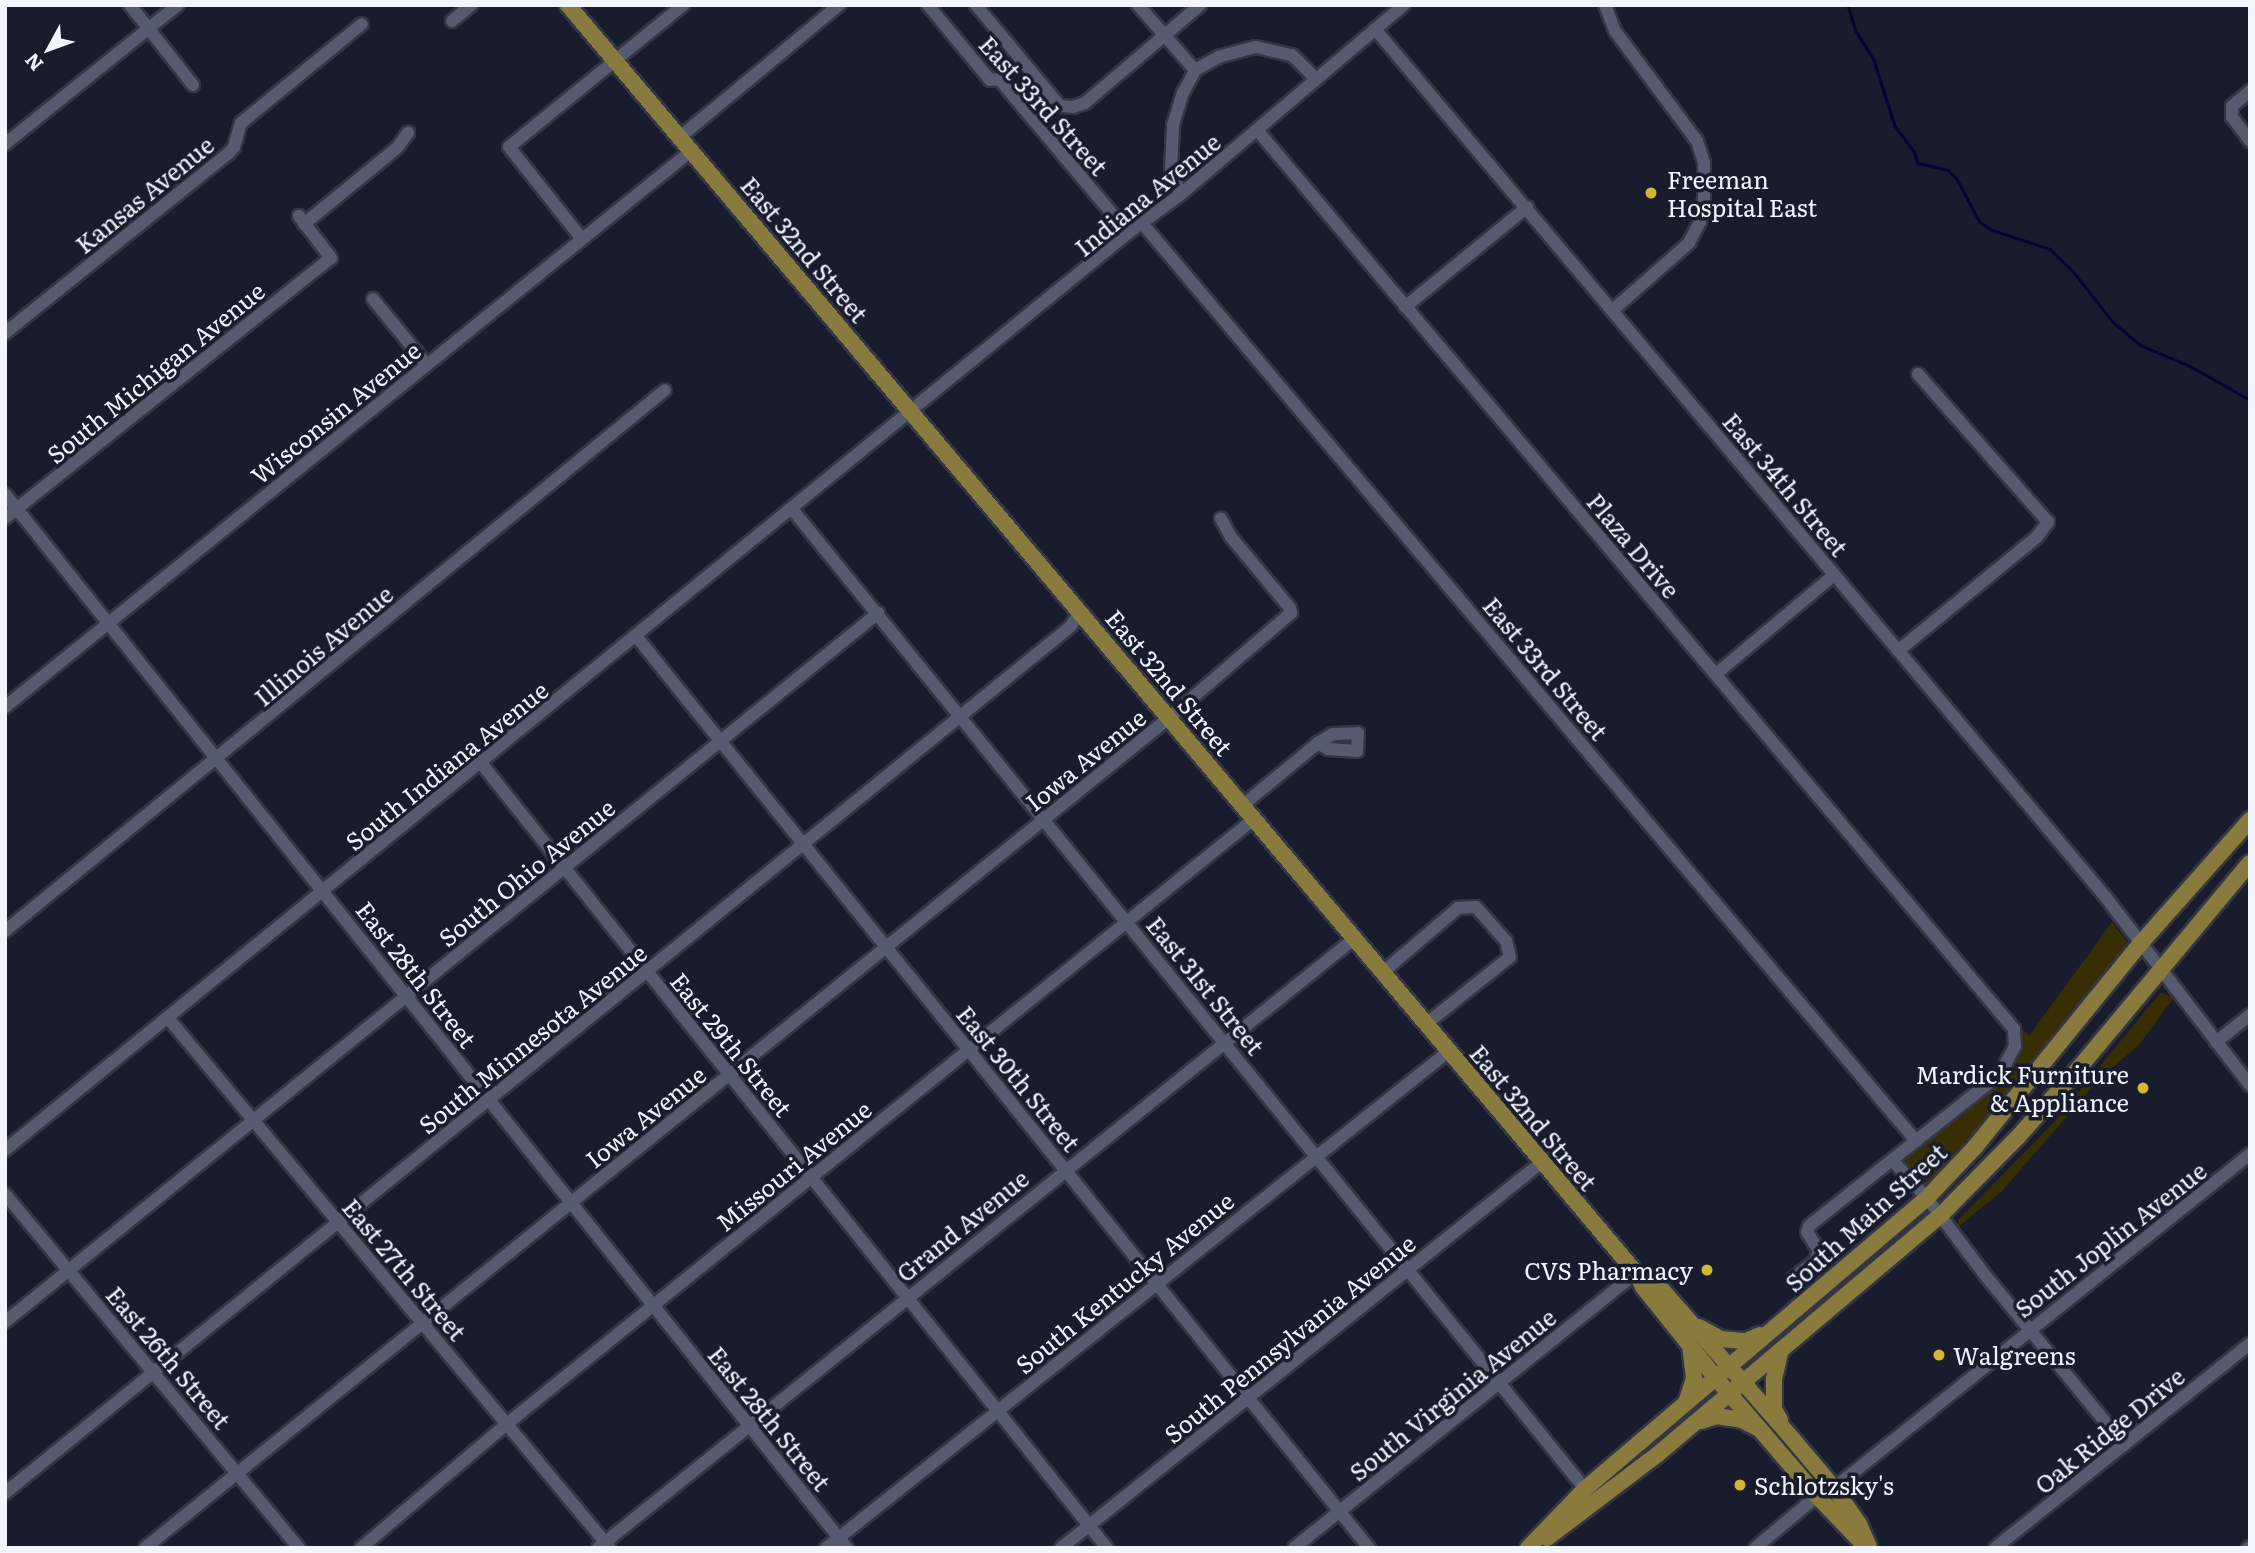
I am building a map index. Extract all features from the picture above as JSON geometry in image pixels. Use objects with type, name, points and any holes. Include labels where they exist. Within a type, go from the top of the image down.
[{"type":"main road","name":"East 32nd Street","points":[[568,5],[1636,1273],[1643,1287],[1689,1345],[1722,1372]]},
{"type":"main road","name":"South Main Street","points":[[1528,1548],[1585,1489],[1927,1198],[1975,1147],[2140,944],[2250,820]]},
{"type":"main road","name":"South Main Street","points":[[1534,1548],[1595,1505],[1737,1389],[1940,1216],[2018,1137],[2250,863]]},
{"type":"main road","points":[[1636,1273],[1657,1284],[1691,1323],[1722,1372],[1737,1389],[1786,1432],[1834,1488],[1859,1524],[1868,1548]]},
{"type":"main road","points":[[1691,1323],[1721,1339],[1746,1341],[1772,1330]]},
{"type":"main road","points":[[1683,1406],[1695,1378],[1689,1345]]},
{"type":"main road","points":[[1780,1353],[1774,1379],[1774,1409],[1786,1432]]},
{"type":"main road","points":[[1737,1389],[1762,1430],[1817,1496],[1868,1548]]},
{"type":"main road","points":[[1696,1422],[1717,1416],[1742,1420],[1762,1430]]},
{"type":"street","points":[[130,5],[193,85]]},
{"type":"street","points":[[5,144],[178,5]]},
{"type":"street","points":[[452,21],[471,5]]},
{"type":"street","points":[[582,239],[509,147],[683,5]]},
{"type":"street","points":[[680,137],[839,5]]},
{"type":"street","name":"East 33rd Street","points":[[928,5],[990,80],[999,79],[1128,233]]},
{"type":"street","points":[[976,5],[1060,106],[1073,107],[1085,103],[1200,5]]},
{"type":"street","points":[[1138,5],[1195,70]]},
{"type":"street","name":"Indiana Avenue","points":[[911,411],[1092,266],[1128,233],[1258,131],[1315,78],[1404,5]]},
{"type":"street","points":[[1605,5],[1615,31],[1698,141],[1703,163],[1704,199],[1696,232],[1674,259],[1613,310]]},
{"type":"street","name":"Kansas Avenue","points":[[5,334],[229,153],[234,147],[241,122],[362,24]]},
{"type":"street","name":"East 34th Street","points":[[1374,29],[1527,207],[2104,895],[2250,1085]]},
{"type":"street","points":[[1181,194],[1171,171],[1173,125],[1183,93],[1195,70],[1218,57],[1256,47],[1292,55],[1315,78]]},
{"type":"street","points":[[2249,140],[2232,117],[2232,106],[2250,91]]},
{"type":"street","name":"Plaza Drive","points":[[1258,131],[2014,1029],[2015,1046],[2000,1074],[1809,1226],[1807,1231],[1819,1251],[1815,1261],[1793,1278]]},
{"type":"street","name":"South Michigan Avenue","points":[[5,518],[331,258],[302,220],[397,149],[408,133]]},
{"type":"street","name":"Wisconsin Avenue","points":[[5,707],[692,150]]},
{"type":"street","points":[[1405,307],[1527,207]]},
{"type":"street","name":"East 33rd Street","points":[[1142,223],[1916,1141]]},
{"type":"street","points":[[373,299],[427,365]]},
{"type":"street","points":[[1898,651],[2037,537],[2048,525],[2048,519],[1918,374]]},
{"type":"street","name":"Illinois Avenue","points":[[5,931],[665,390]]},
{"type":"street","name":"South Indiana Avenue","points":[[5,1150],[911,411]]},
{"type":"street","name":"East 28th Street","points":[[5,494],[325,891],[843,1543]]},
{"type":"street","name":"East 31st Street","points":[[792,509],[1585,1489]]},
{"type":"street","name":"Iowa Avenue","points":[[145,1548],[1170,717],[1291,613],[1290,608],[1231,537],[1221,519]]},
{"type":"street","points":[[1716,674],[1834,575]]},
{"type":"street","name":"South Minnesota Avenue","points":[[5,1493],[1071,626],[1080,611]]},
{"type":"street","name":"South Ohio Avenue","points":[[5,1322],[878,613]]},
{"type":"street","name":"East 30th Street","points":[[636,636],[1369,1548]]},
{"type":"street","points":[[1243,805],[1318,743]]},
{"type":"street","name":"East 29th Street","points":[[481,763],[1107,1548]]},
{"type":"street","name":"Missouri Avenue","points":[[361,1548],[508,1423],[1254,819]]},
{"type":"street","points":[[1383,972],[1458,908],[1476,907],[1506,941],[1510,957],[1426,1024]]},
{"type":"street","name":"Grand Avenue","points":[[604,1546],[748,1424],[1355,938]]},
{"type":"street","points":[[2216,1042],[2250,1015]]},
{"type":"street","name":"East 27th Street","points":[[167,1018],[508,1423],[604,1546]]},
{"type":"street","name":"South Kentucky Avenue","points":[[826,1548],[843,1543],[997,1410],[1449,1051]]},
{"type":"street","name":"South Joplin Avenue","points":[[1834,1488],[2250,1154]]},
{"type":"street","points":[[1892,1160],[1927,1198],[2124,1445]]},
{"type":"street","name":"South Pennsylvania Avenue","points":[[1061,1548],[1542,1162]]},
{"type":"street","name":"East 26th Street","points":[[5,1194],[299,1548]]},
{"type":"street","name":"South Virginia Avenue","points":[[1294,1548],[1636,1273]]},
{"type":"street","name":"Oak Ridge Drive","points":[[1996,1548],[2250,1344]]},
{"type":"street","points":[[1755,1548],[1817,1496]]},
{"type":"shaded area","points":[[2112,922],[2128,943],[2129,951],[1983,1130],[1932,1185],[1923,1184],[1908,1168],[1906,1159],[1910,1152],[2006,1074],[2019,1052],[2019,1025],[2029,1036]]},
{"type":"shaded area","points":[[2160,993],[2174,997],[2139,1045],[2101,1077],[2002,1191],[1958,1227],[1958,1220],[2054,1122]]},
{"type":"waterway","points":[[1848,5],[1856,31],[1874,60],[1895,126],[1914,151],[1918,163],[1948,170],[1957,179],[1980,222],[1992,230],[2050,249],[2072,270],[2113,322],[2140,345],[2192,367],[2250,400]]},
{"type":"place","name":"Freeman Hospital East","points":[[1651,193]]},
{"type":"place","name":"Mardick Furniture & Appliance","points":[[2143,1088]]},
{"type":"place","name":"CVS Pharmacy","points":[[1707,1270]]},
{"type":"place","name":"Walgreens","points":[[1939,1355]]},
{"type":"place","name":"Schlotzsky's","points":[[1740,1485]]}]
